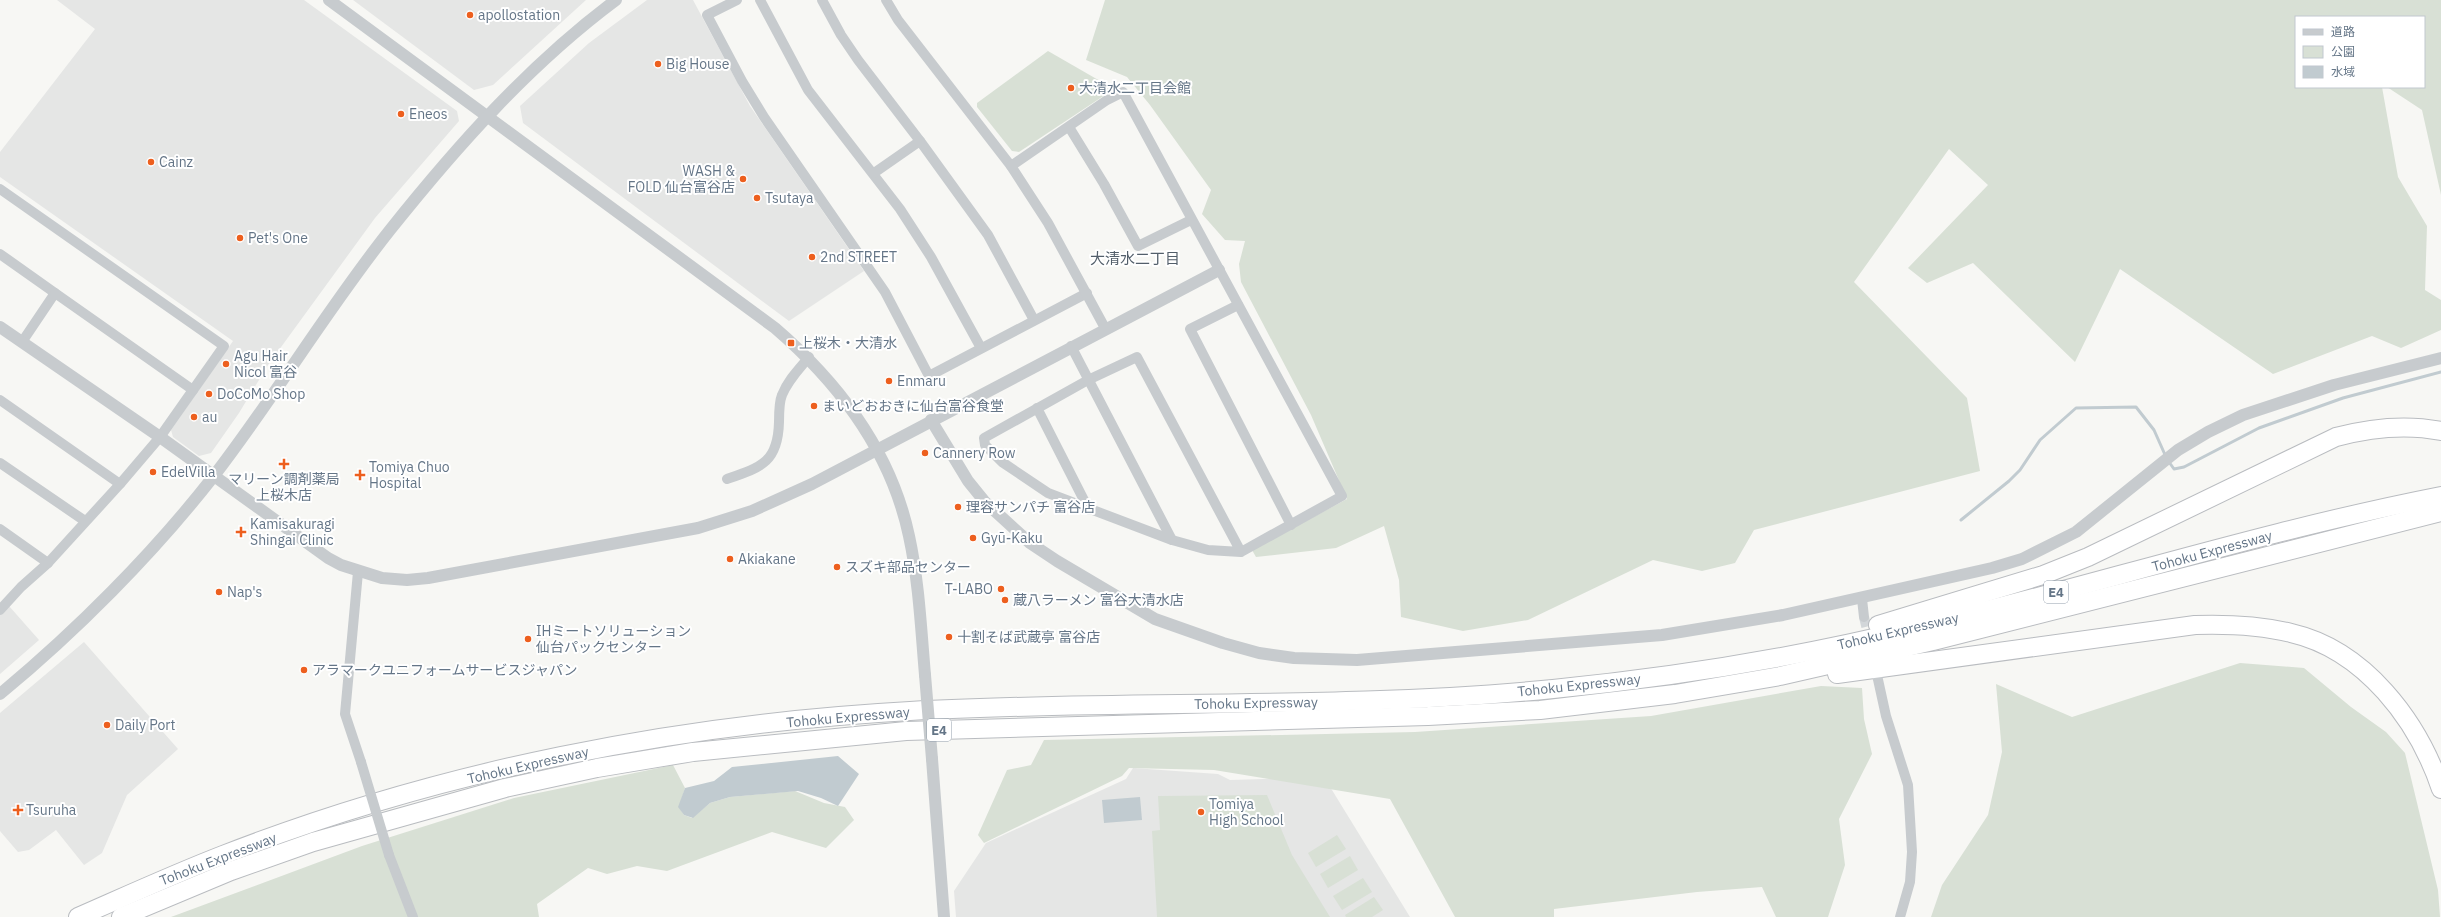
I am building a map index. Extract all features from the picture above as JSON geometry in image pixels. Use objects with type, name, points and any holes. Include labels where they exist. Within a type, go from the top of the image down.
[{"type":"highway","points":[[1669,675],[1798,646],[1905,618],[2043,575],[2123,541],[2174,514],[2336,437],[2359,431],[2384,428],[2408,427],[2441,431]]},
{"type":"highway","name":"Tohoku Expressway","points":[[78,917],[225,854],[308,825],[413,793],[501,770],[600,749],[694,733],[783,722],[906,711],[1041,706],[1284,703],[1430,698],[1551,689],[1669,675],[1772,658],[1909,630],[2280,533],[2441,496]]},
{"type":"highway","name":"Tohoku Expressway","points":[[121,917],[253,863],[313,842],[417,811],[505,788],[597,768],[693,752],[906,731],[1428,716],[1540,710],[1675,694],[1780,676],[1940,640],[2441,512]]},
{"type":"highway","points":[[1780,676],[1841,674],[1950,657],[2195,625],[2230,624],[2266,628],[2293,633],[2319,642],[2372,677],[2390,697],[2418,737],[2434,769],[2441,789]]},
{"type":"street","points":[[329,0],[775,328],[809,358],[840,393],[876,450],[901,506],[909,535],[919,602],[944,917]]},
{"type":"street","points":[[0,694],[31,668],[123,579],[213,477],[390,230],[487,116],[541,63],[587,21],[616,0]]},
{"type":"street","points":[[737,0],[707,15],[742,81],[764,117],[885,292],[929,376],[1087,293]]},
{"type":"street","points":[[760,0],[808,90],[874,173],[931,257],[981,348]]},
{"type":"street","points":[[822,0],[841,35],[858,60],[920,141],[988,235],[1034,320]]},
{"type":"street","points":[[886,0],[898,20],[1011,166],[1048,223],[1105,328]]},
{"type":"street","points":[[1011,166],[1107,100],[1123,92],[1191,220],[1342,496],[1241,552],[1208,550],[1172,540],[1089,510],[1048,493],[1002,462],[985,445],[984,438],[1088,380],[1137,357],[1241,552]]},
{"type":"street","points":[[1069,127],[1104,184],[1138,246],[1191,220]]},
{"type":"street","points":[[874,173],[920,141]]},
{"type":"street","points":[[0,189],[224,346],[160,437],[120,484],[84,521],[48,563],[4,599],[0,610]]},
{"type":"street","points":[[0,254],[193,390]]},
{"type":"street","points":[[0,327],[160,437],[213,477],[328,558],[358,572],[382,578],[407,580],[428,578],[698,528],[772,503],[876,450],[1105,328],[1219,270]]},
{"type":"street","points":[[22,342],[55,293]]},
{"type":"street","points":[[1238,305],[1190,329],[1291,525]]},
{"type":"street","points":[[1071,346],[1172,540]]},
{"type":"street","points":[[728,479],[765,464],[774,452],[779,439],[781,396],[791,378],[809,358]]},
{"type":"street","points":[[931,420],[958,466],[980,497],[1030,543],[1093,584],[1155,619],[1222,643],[1259,653],[1294,658],[1358,660],[1662,636],[1783,615],[1992,568],[2022,559],[2076,532],[2172,455],[2208,432],[2243,415],[2277,402],[2441,358]]},
{"type":"street","points":[[0,400],[120,484]]},
{"type":"street","points":[[1037,408],[1089,510]]},
{"type":"street","points":[[0,463],[84,521]]},
{"type":"street","points":[[0,529],[48,563]]},
{"type":"street","points":[[358,572],[345,714],[389,855],[414,917]]},
{"type":"street","points":[[1862,598],[1864,617]]},
{"type":"street","points":[[1877,675],[1886,716],[1908,785],[1912,852],[1910,882],[1900,917]]},
{"type":"shaded area","points":[[57,0],[304,0],[457,111],[459,121],[375,218],[268,365],[239,413],[211,453],[199,456],[173,437],[171,430],[233,341],[0,177],[0,152],[95,29]]},
{"type":"shaded area","points":[[353,0],[586,0],[493,85],[474,90]]},
{"type":"shaded area","points":[[647,0],[693,0],[750,106],[864,271],[789,321],[523,123],[520,106],[589,43]]},
{"type":"shaded area","points":[[9,606],[39,640],[0,674],[0,614]]},
{"type":"shaded area","points":[[84,642],[178,749],[127,795],[102,853],[84,865],[56,830],[29,850],[18,852],[0,831],[0,713]]},
{"type":"shaded area","name":"Tomiya High School","points":[[1133,768],[1218,774],[1230,780],[1324,777],[1410,917],[956,917],[954,891],[986,843],[1126,779]]},
{"type":"green space","points":[[1105,0],[2441,0],[2441,195],[2422,110],[2389,88],[2425,88],[2425,16],[2295,16],[2295,88],[2382,88],[2398,177],[2427,226],[2425,290],[2441,300],[2441,330],[2401,348],[2372,336],[2273,374],[2120,269],[2075,362],[1973,263],[1927,283],[1908,268],[1988,185],[1949,149],[1854,282],[1967,398],[1980,471],[1754,530],[1735,563],[1702,571],[1653,560],[1528,620],[1463,631],[1401,617],[1399,580],[1384,526],[1336,548],[1256,557],[1252,550],[1347,499],[1311,415],[1241,282],[1239,264],[1245,241],[1225,240],[1202,214],[1211,190],[1150,105],[1127,77],[1086,60]]},
{"type":"green space","points":[[1048,51],[1114,89],[1019,152],[1012,151],[977,107],[977,103]]},
{"type":"green space","points":[[2240,663],[2304,668],[2351,707],[2386,732],[2405,753],[2438,890],[2440,917],[1931,917],[1942,885],[1988,815],[2002,752],[1996,684],[2072,717]]},
{"type":"green space","points":[[1821,686],[1862,688],[1864,719],[1872,754],[1839,819],[1845,865],[1828,917],[1776,917],[1762,887],[1697,892],[1554,909],[1554,917],[1455,917],[1390,799],[1214,770],[1129,768],[1122,776],[984,843],[978,835],[1007,770],[1031,765],[1044,740],[1415,732],[1651,716]]},
{"type":"green space","points":[[673,765],[685,788],[679,807],[684,815],[692,818],[710,803],[730,797],[795,791],[824,803],[845,807],[854,820],[826,848],[772,832],[667,871],[637,866],[607,874],[588,868],[537,904],[539,917],[171,917],[362,846],[514,798]]},
{"type":"green space","points":[[1267,795],[1292,855],[1330,917],[1157,917],[1152,831],[1160,830],[1158,796]]},
{"type":"green space","points":[[1337,835],[1346,849],[1316,867],[1308,853]]},
{"type":"green space","points":[[1350,856],[1358,870],[1328,888],[1320,874]]},
{"type":"green space","points":[[1363,878],[1372,892],[1342,910],[1333,896]]},
{"type":"green space","points":[[1374,897],[1383,910],[1372,917],[1346,917],[1345,915]]},
{"type":"water","points":[[838,756],[859,774],[838,806],[821,798],[798,791],[730,797],[710,803],[693,818],[684,815],[678,807],[685,788],[714,781],[732,767]]},
{"type":"water","points":[[1140,797],[1142,820],[1104,823],[1102,800]]},
{"type":"waterway","points":[[2169,462],[2174,469],[2184,467],[2259,428],[2343,398],[2441,372]]},
{"type":"waterway","points":[[1961,520],[2009,481],[2020,470],[2040,440],[2076,408],[2136,407],[2154,430],[2166,457]]},
{"type":"tunnel","points":[[1864,617],[1870,642]]},
{"type":"place","name":"apollostation","points":[[470,15]]},
{"type":"place","name":"Big House","points":[[658,64]]},
{"type":"place","name":"大清水二丁目会館","points":[[1071,88]]},
{"type":"place","name":"Eneos","points":[[401,114]]},
{"type":"place","name":"Cainz","points":[[151,162]]},
{"type":"place","name":"WASH & FOLD 仙台富谷店","points":[[743,179]]},
{"type":"place","name":"Tsutaya","points":[[757,198]]},
{"type":"place","name":"Pet's One","points":[[240,238]]},
{"type":"place","name":"2nd STREET","points":[[812,257]]},
{"type":"place","name":"上桜木・大清水","points":[[791,343]]},
{"type":"place","name":"Agu Hair Nicol 富谷","points":[[226,364]]},
{"type":"place","name":"Enmaru","points":[[889,381]]},
{"type":"place","name":"DoCoMo Shop","points":[[209,394]]},
{"type":"place","name":"まいどおおきに仙台富谷食堂","points":[[814,406]]},
{"type":"place","name":"au","points":[[194,417]]},
{"type":"place","name":"Cannery Row","points":[[925,453]]},
{"type":"place","name":"マリーン調剤薬局 上桜木店","points":[[284,464]]},
{"type":"place","name":"EdelVilla","points":[[153,472]]},
{"type":"place","name":"Tomiya Chuo Hospital","points":[[360,475]]},
{"type":"place","name":"理容サンパチ 富谷店","points":[[958,507]]},
{"type":"place","name":"Kamisakuragi Shingai Clinic","points":[[241,532]]},
{"type":"place","name":"Gyū-Kaku","points":[[973,538]]},
{"type":"place","name":"Akiakane","points":[[730,559]]},
{"type":"place","name":"スズキ部品センター","points":[[837,567]]},
{"type":"place","name":"T-LABO","points":[[1001,589]]},
{"type":"place","name":"Nap's","points":[[219,592]]},
{"type":"place","name":"蔵八ラーメン 富谷大清水店","points":[[1005,600]]},
{"type":"place","name":"十割そば武蔵亭 富谷店","points":[[949,637]]},
{"type":"place","name":"IHミートソリューション 仙台パックセンター","points":[[528,639]]},
{"type":"place","name":"アラマークユニフォームサービスジャパン","points":[[304,670]]},
{"type":"place","name":"Daily Port","points":[[107,725]]},
{"type":"place","name":"Tsuruha","points":[[18,810]]},
{"type":"place","name":"Tomiya High School","points":[[1201,812]]},
{"type":"district","name":"大清水二丁目","points":[[1135,259]]}]
